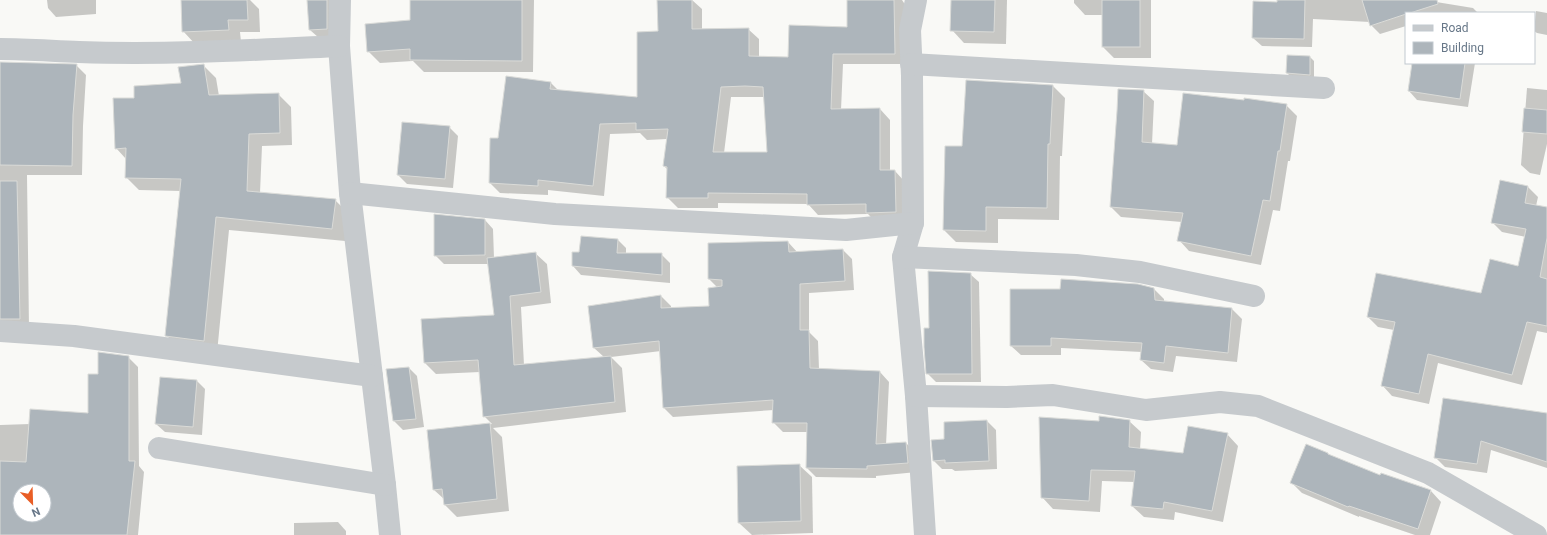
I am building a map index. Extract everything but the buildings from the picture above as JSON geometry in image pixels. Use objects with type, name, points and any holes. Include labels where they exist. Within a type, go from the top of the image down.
[{"type":"street","points":[[340,0],[340,46],[350,193],[390,535]]},
{"type":"street","points":[[916,0],[910,30],[913,223],[903,256],[916,396],[925,535]]},
{"type":"street","points":[[0,49],[79,52],[226,52],[340,46]]},
{"type":"street","points":[[911,64],[1324,88]]},
{"type":"street","points":[[350,193],[555,214],[846,230],[913,223]]},
{"type":"street","points":[[903,256],[1076,266],[1140,272],[1254,296]]},
{"type":"street","points":[[0,331],[74,336],[372,376]]},
{"type":"street","points":[[916,396],[1007,397],[1053,395],[1146,410],[1220,402],[1258,406],[1428,473],[1536,535]]},
{"type":"street","points":[[159,448],[385,485]]}]
